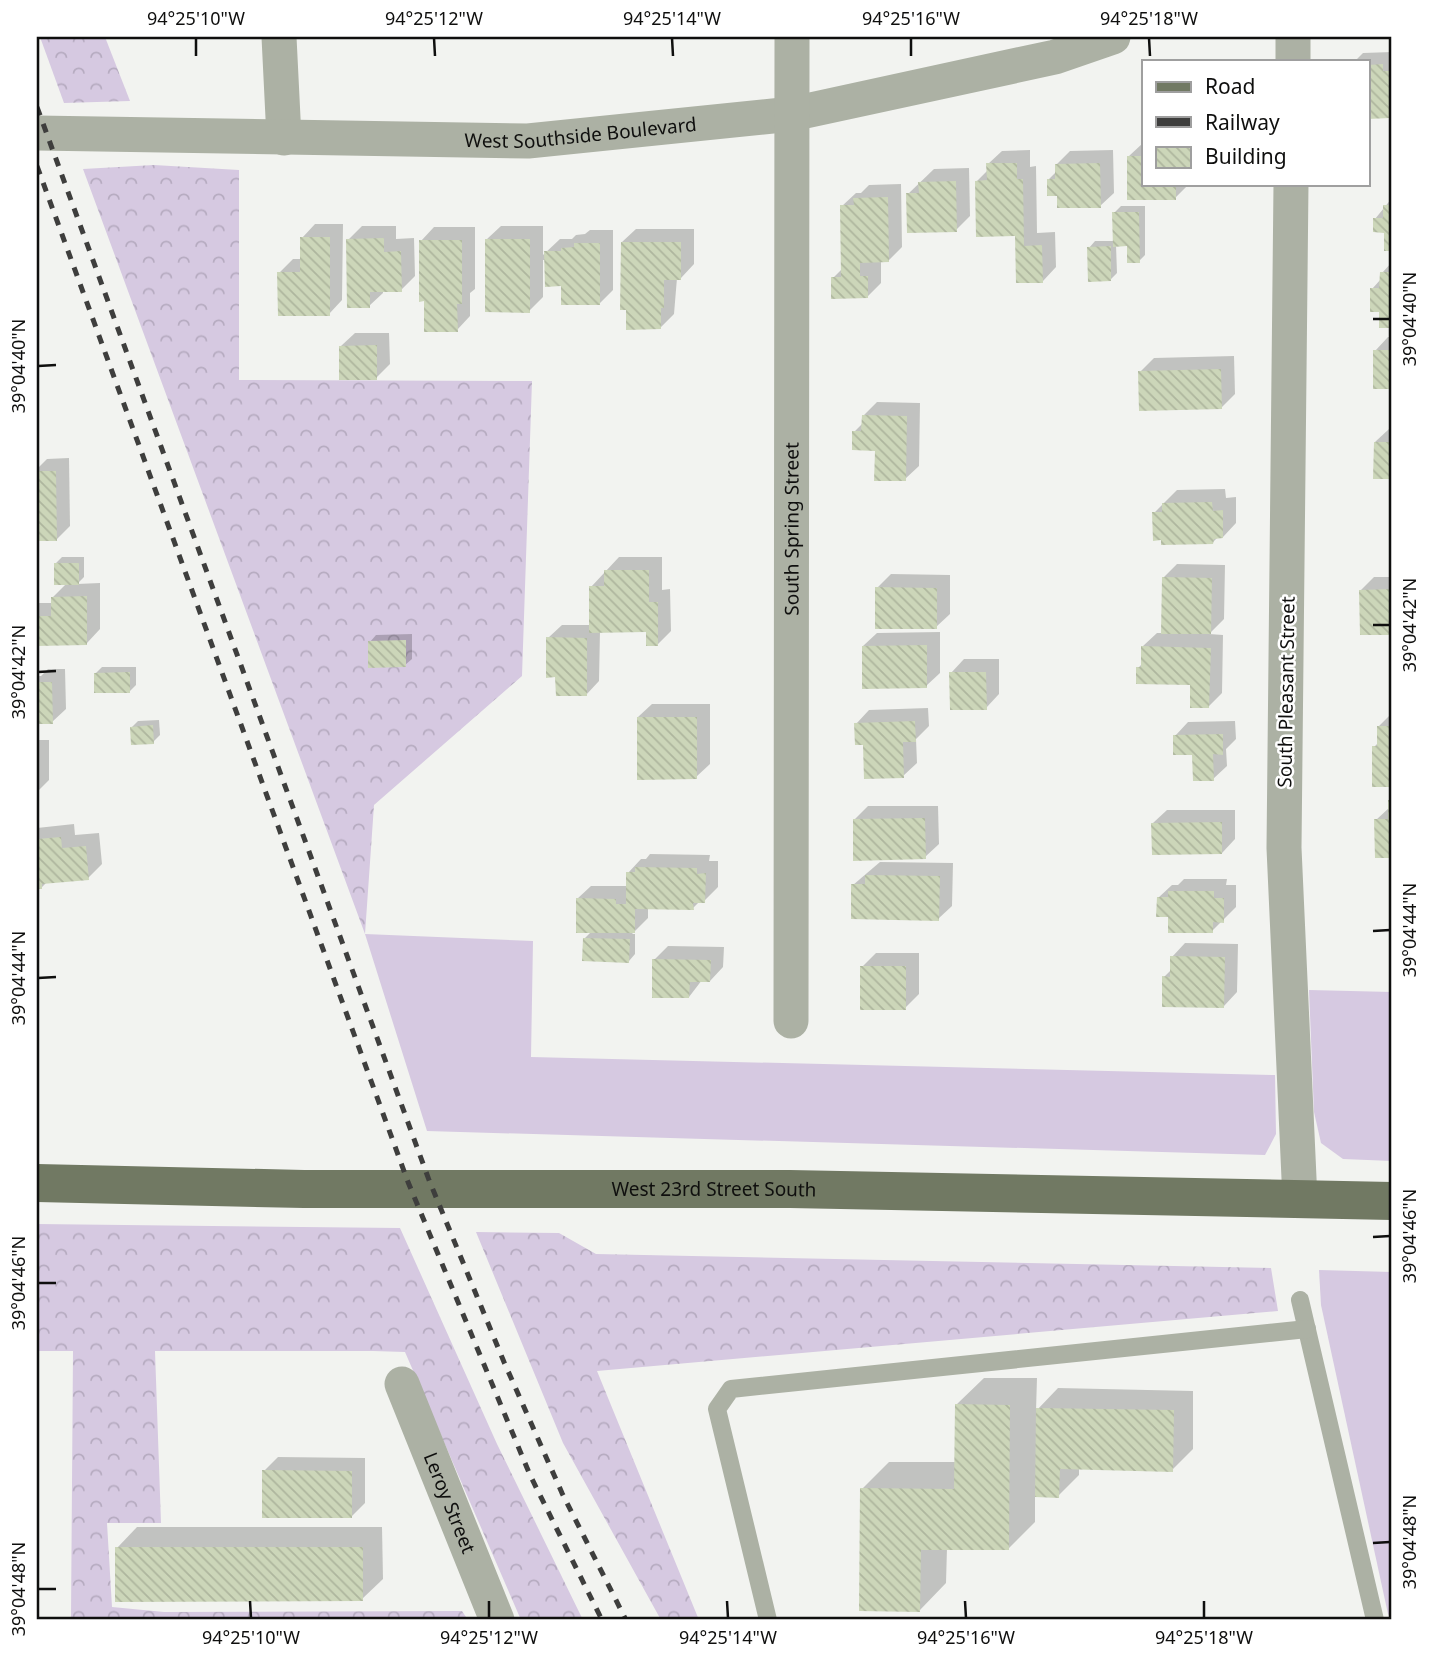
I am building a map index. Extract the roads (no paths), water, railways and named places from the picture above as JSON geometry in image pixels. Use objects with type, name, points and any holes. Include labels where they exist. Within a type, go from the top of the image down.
[{"type":"main road","name":"West 23rd Street South","points":[[37,1183],[304,1189],[804,1189],[1392,1201]]},
{"type":"street","points":[[279,37],[284,138]]},
{"type":"street","name":"South Spring Street","points":[[792,37],[792,1021]]},
{"type":"street","name":"West Southside Boulevard","points":[[37,133],[528,141],[792,114],[1055,57],[1113,37]]},
{"type":"street","points":[[1293,37],[1293,60]]},
{"type":"street","name":"South Pleasant Street","points":[[1292,186],[1284,848],[1300,1199]]},
{"type":"street","name":"Leroy Street","points":[[402,1384],[497,1620]]},
{"type":"lane","points":[[1300,1300],[1375,1620]]},
{"type":"lane","points":[[768,1620],[717,1409],[730,1389],[1307,1329]]},
{"type":"railway","points":[[37,107],[429,1180],[504,1362],[562,1493],[626,1620]]},
{"type":"railway","points":[[37,166],[408,1182],[530,1475],[602,1620]]}]
